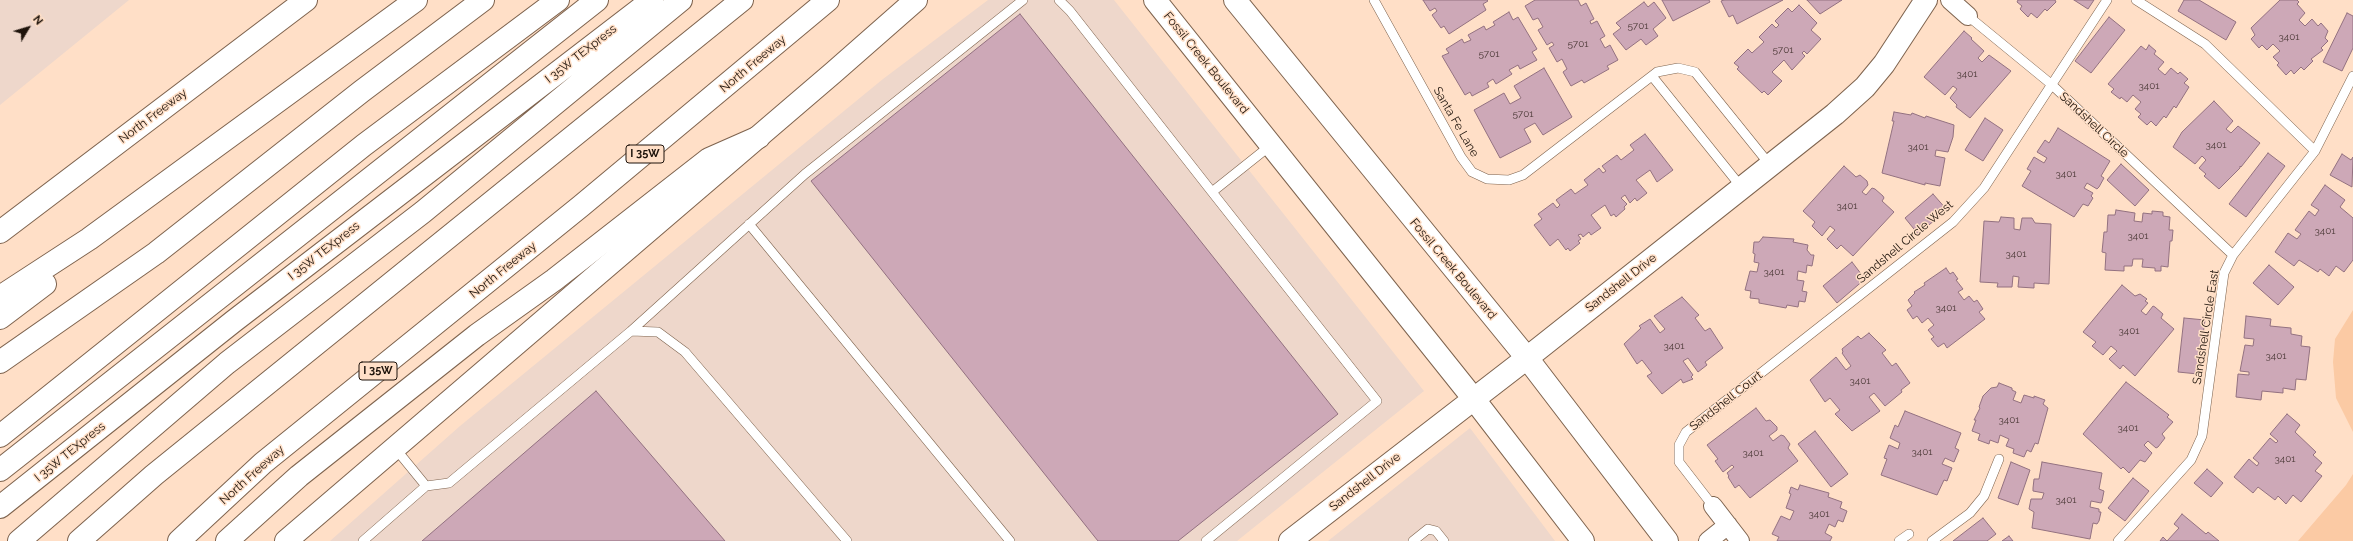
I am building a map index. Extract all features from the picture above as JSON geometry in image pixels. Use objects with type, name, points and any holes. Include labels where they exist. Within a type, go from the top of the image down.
[{"type":"main road","name":"North Freeway","points":[[0,232],[306,0]]},
{"type":"main road","points":[[0,318],[142,201],[416,0]]},
{"type":"main road","points":[[0,362],[156,253],[362,91],[483,0]]},
{"type":"main road","points":[[0,436],[364,145],[558,0]]},
{"type":"main road","points":[[0,470],[597,0]]},
{"type":"main road","name":"I 35W TEXpress","points":[[0,507],[234,321],[652,0]]},
{"type":"main road","points":[[19,541],[227,363],[423,212],[681,0]]},
{"type":"main road","points":[[79,541],[154,475],[742,0]]},
{"type":"main road","name":"North Freeway","points":[[179,541],[262,463],[581,206],[828,0]]},
{"type":"main road","points":[[286,541],[759,137],[916,0]]},
{"type":"main road","name":"Fossil Creek Boulevard","points":[[1155,0],[1473,398],[1583,541]]},
{"type":"main road","name":"Fossil Creek Boulevard","points":[[1235,0],[1527,358],[1667,541]]},
{"type":"main road","name":"Sandshell Drive","points":[[1290,541],[1473,398],[1527,358],[1835,114],[1865,87],[1884,64],[1926,0]]},
{"type":"main road","points":[[227,541],[299,476],[477,336],[554,280],[709,159],[759,137]]},
{"type":"main road","points":[[0,297],[92,243]]},
{"type":"main road","points":[[0,422],[74,378]]},
{"type":"main road","points":[[9,541],[43,520]]},
{"type":"street","name":"Sandshell Circle","points":[[1950,0],[1968,16]]},
{"type":"street","name":"Sandshell Court","points":[[1713,506],[1740,541]]},
{"type":"street","points":[[1708,541],[1728,526]]},
{"type":"lane","points":[[363,541],[426,486],[449,483],[631,331],[805,174],[1023,0]]},
{"type":"lane","points":[[1059,0],[1070,11],[1377,401],[1206,541]]},
{"type":"lane","name":"Santa Fe Lane","points":[[1374,0],[1461,157],[1472,172],[1487,179],[1509,180],[1523,175],[1657,72],[1678,68],[1695,72],[1770,165]]},
{"type":"lane","name":"Sandshell Circle West","points":[[1776,362],[1952,222],[1984,188],[2107,0]]},
{"type":"lane","points":[[2136,0],[2205,44],[2315,151]]},
{"type":"lane","name":"Sandshell Circle","points":[[1968,16],[2051,84],[2233,255]]},
{"type":"lane","points":[[1652,76],[1742,188]]},
{"type":"lane","name":"Sandshell Circle East","points":[[2118,541],[2191,460],[2202,436],[2224,273],[2233,255],[2315,151],[2353,76]]},
{"type":"lane","points":[[1212,192],[1271,145]]},
{"type":"lane","points":[[749,224],[1010,541]]},
{"type":"lane","points":[[631,331],[658,332],[685,352],[847,541]]},
{"type":"lane","name":"Sandshell Court","points":[[1713,506],[1679,462],[1679,445],[1686,432],[1776,362]]},
{"type":"lane","points":[[395,448],[426,486]]},
{"type":"lane","points":[[1932,541],[1970,513],[1984,496],[1998,459]]},
{"type":"lane","points":[[1413,541],[1428,529],[1436,531],[1444,541]]},
{"type":"lane","points":[[1899,541],[1909,534]]},
{"type":"shaded area","points":[[0,0],[129,0],[0,105]]},
{"type":"shaded area","points":[[988,0],[1114,0],[1424,391],[1237,541],[330,541],[460,426],[883,79]]},
{"type":"shaded area","points":[[2353,310],[2353,432],[2336,398],[2333,362],[2335,339]]},
{"type":"shaded area","points":[[1470,428],[1555,541],[1328,541]]},
{"type":"shaded area","points":[[2353,474],[2353,541],[2298,541],[2346,485]]},
{"type":"building","points":[[1423,0],[1488,1],[1483,4],[1486,10],[1449,34],[1444,26],[1441,28],[1432,15],[1437,11],[1435,8],[1430,11]]},
{"type":"building","points":[[1535,0],[1578,0],[1581,6],[1586,3],[1594,19],[1590,21],[1591,24],[1597,21],[1605,36],[1600,39],[1605,48],[1610,45],[1618,60],[1607,66],[1609,69],[1584,83],[1582,80],[1571,86],[1563,72],[1567,69],[1562,59],[1557,62],[1549,48],[1554,45],[1552,42],[1547,45],[1538,30],[1543,27],[1538,18],[1533,20],[1525,6]]},
{"type":"building","points":[[1662,0],[1709,0],[1710,2],[1673,21]]},
{"type":"building","points":[[1783,0],[1737,24],[1733,15],[1729,17],[1721,1]]},
{"type":"building","points":[[1807,0],[1842,0],[1820,14]]},
{"type":"building","points":[[2018,0],[2055,0],[2056,2],[2047,11],[2045,9],[2037,18],[2031,13],[2028,17],[2020,9],[2022,6],[2017,2]]},
{"type":"building","points":[[2074,0],[2094,0],[2088,9]]},
{"type":"building","points":[[2184,0],[2199,0],[2236,22],[2226,40],[2178,11]]},
{"type":"building","points":[[2280,0],[2297,0],[2299,2],[2297,4],[2305,13],[2299,20],[2305,26],[2312,19],[2318,26],[2321,23],[2328,31],[2325,38],[2328,41],[2321,48],[2323,50],[2311,59],[2313,61],[2304,70],[2301,67],[2294,74],[2291,70],[2286,75],[2277,65],[2279,63],[2273,57],[2280,51],[2273,44],[2267,50],[2262,45],[2259,48],[2251,39],[2255,35],[2251,28]]},
{"type":"building","points":[[1644,2],[1648,7],[1654,2],[1666,18],[1653,29],[1658,36],[1646,45],[1641,39],[1626,50],[1613,34],[1621,28],[1616,23]]},
{"type":"building","points":[[1799,5],[1817,23],[1811,30],[1821,39],[1807,54],[1804,51],[1802,53],[1805,56],[1792,70],[1784,60],[1772,72],[1782,81],[1768,95],[1764,91],[1762,93],[1737,69],[1739,67],[1734,63],[1748,49],[1752,53],[1764,42],[1759,37],[1772,24],[1776,28],[1779,25],[1775,21],[1788,8],[1792,12]]},
{"type":"building","points":[[1509,12],[1513,20],[1518,17],[1537,49],[1532,52],[1537,60],[1520,69],[1518,65],[1509,70],[1512,74],[1496,84],[1493,79],[1487,83],[1489,87],[1472,96],[1470,92],[1465,95],[1442,56],[1449,53],[1446,49],[1462,39],[1464,43],[1471,40],[1468,35],[1484,26],[1486,30],[1495,25],[1493,22]]},
{"type":"building","points":[[2347,13],[2353,16],[2353,48],[2342,71],[2323,62]]},
{"type":"building","points":[[1020,14],[1338,414],[1178,541],[1098,541],[811,181]]},
{"type":"building","points":[[2109,17],[2125,30],[2091,73],[2075,61]]},
{"type":"building","points":[[1964,31],[1984,51],[1978,58],[1982,62],[1989,55],[2011,71],[1970,118],[1956,107],[1957,105],[1950,98],[1957,89],[1953,86],[1945,95],[1924,77]]},
{"type":"building","points":[[2149,45],[2156,51],[2154,54],[2164,62],[2158,69],[2165,75],[2171,68],[2178,74],[2180,72],[2188,79],[2184,83],[2189,87],[2176,108],[2174,106],[2166,118],[2164,116],[2156,126],[2151,121],[2147,125],[2138,117],[2141,114],[2135,109],[2141,102],[2133,95],[2127,102],[2121,97],[2120,99],[2111,92],[2114,89],[2108,84],[2141,46],[2146,50]]},
{"type":"building","points":[[1544,68],[1572,117],[1543,135],[1535,123],[1524,129],[1531,142],[1500,158],[1474,110],[1504,93],[1510,104],[1521,98],[1514,86]]},
{"type":"building","points":[[2214,101],[2233,121],[2226,129],[2231,133],[2238,126],[2260,143],[2241,167],[2240,166],[2240,168],[2219,189],[2204,176],[2206,174],[2199,168],[2206,160],[2202,156],[2195,164],[2173,147],[2182,132]]},
{"type":"building","points":[[1894,112],[1911,115],[1912,113],[1925,118],[1926,116],[1954,125],[1953,137],[1948,152],[1936,150],[1935,156],[1945,158],[1940,186],[1925,183],[1925,185],[1882,173],[1894,121],[1892,121]]},
{"type":"building","points":[[1985,118],[2003,130],[1983,161],[1965,150]]},
{"type":"building","points":[[2058,128],[2110,161],[2101,176],[2104,178],[2097,189],[2087,183],[2084,188],[2093,193],[2091,196],[2093,198],[2088,206],[2083,204],[2074,217],[2022,186],[2031,171],[2027,169],[2034,157],[2044,163],[2047,158],[2037,152],[2045,140],[2049,143]]},
{"type":"building","points":[[1645,134],[1673,170],[1657,182],[1650,170],[1636,180],[1647,193],[1637,201],[1635,198],[1630,203],[1625,195],[1621,198],[1627,204],[1624,207],[1625,209],[1616,217],[1614,214],[1611,216],[1605,205],[1591,215],[1601,228],[1591,235],[1589,232],[1583,237],[1581,234],[1578,235],[1581,239],[1578,241],[1580,243],[1570,251],[1568,248],[1566,250],[1558,239],[1550,246],[1534,225],[1542,219],[1538,214],[1553,203],[1557,208],[1560,205],[1556,200],[1571,189],[1575,194],[1588,185],[1584,180],[1599,168],[1603,173],[1606,171],[1602,166],[1617,155],[1621,160],[1634,150],[1630,145]]},
{"type":"building","points":[[2268,153],[2285,166],[2246,217],[2229,204]]},
{"type":"building","points":[[2342,154],[2351,160],[2353,157],[2352,187],[2330,175]]},
{"type":"building","points":[[2121,164],[2149,190],[2135,206],[2107,180]]},
{"type":"building","points":[[1844,166],[1856,177],[1860,175],[1867,181],[1868,185],[1862,192],[1866,195],[1872,188],[1875,189],[1883,196],[1884,198],[1882,201],[1894,212],[1853,256],[1841,245],[1837,249],[1827,239],[1835,230],[1830,226],[1822,236],[1812,226],[1815,222],[1803,211]]},
{"type":"building","points":[[2325,185],[2345,200],[2340,207],[2353,218],[2353,260],[2344,272],[2336,266],[2329,276],[2320,269],[2318,272],[2299,260],[2294,266],[2275,252],[2288,233],[2297,239],[2301,234],[2295,230],[2309,211],[2315,216],[2319,210],[2311,205]]},
{"type":"building","points":[[1933,194],[1947,210],[1918,234],[1905,218]]},
{"type":"building","points":[[2116,210],[2135,213],[2134,221],[2142,222],[2143,213],[2152,214],[2152,211],[2163,212],[2163,216],[2170,217],[2169,230],[2173,230],[2172,241],[2170,241],[2168,267],[2161,266],[2161,271],[2155,271],[2155,268],[2142,267],[2143,259],[2133,259],[2132,266],[2124,266],[2124,271],[2105,270],[2106,253],[2102,252],[2104,232],[2107,232],[2108,215],[2115,215]]},
{"type":"building","points":[[2001,217],[2014,218],[2014,229],[2020,230],[2022,218],[2032,218],[2035,223],[2051,224],[2049,284],[2034,283],[2034,288],[2018,287],[2019,277],[2013,276],[2012,287],[1997,287],[1998,283],[1980,282],[1984,221],[1999,222]]},
{"type":"building","points":[[1763,237],[1794,239],[1793,242],[1808,245],[1807,250],[1811,255],[1814,255],[1812,266],[1807,265],[1806,273],[1798,271],[1797,280],[1804,281],[1802,291],[1807,292],[1805,302],[1799,301],[1798,307],[1787,305],[1786,308],[1759,303],[1759,299],[1750,298],[1751,291],[1745,290],[1750,271],[1757,272],[1759,263],[1754,262],[1754,242],[1759,242]]},
{"type":"building","points":[[1852,262],[1865,279],[1837,303],[1823,286]]},
{"type":"building","points":[[2269,265],[2294,287],[2278,305],[2253,283]]},
{"type":"building","points":[[1946,268],[1950,274],[1953,272],[1958,279],[1956,280],[1963,289],[1958,292],[1964,300],[1969,296],[1974,302],[1977,300],[1983,309],[1979,312],[1985,319],[1947,348],[1944,343],[1938,347],[1931,339],[1934,337],[1928,330],[1934,325],[1928,318],[1922,323],[1917,316],[1913,319],[1907,310],[1912,306],[1908,300],[1915,293],[1914,292]]},
{"type":"building","points":[[2122,285],[2135,296],[2140,294],[2147,299],[2145,301],[2148,303],[2141,311],[2146,315],[2153,306],[2155,307],[2163,314],[2161,318],[2174,329],[2135,376],[2123,365],[2120,369],[2109,359],[2117,351],[2111,346],[2103,355],[2092,346],[2096,342],[2083,332]]},
{"type":"building","points":[[1682,297],[1699,315],[1695,318],[1705,331],[1710,328],[1723,348],[1705,362],[1707,365],[1698,372],[1688,358],[1683,361],[1693,375],[1691,377],[1693,379],[1683,383],[1681,379],[1662,394],[1647,376],[1652,373],[1642,360],[1637,364],[1624,344],[1641,328],[1639,326],[1650,319],[1660,333],[1665,329],[1654,316]]},
{"type":"building","points":[[2246,316],[2271,319],[2270,326],[2291,328],[2291,334],[2302,336],[2301,346],[2310,347],[2306,380],[2296,379],[2295,390],[2283,388],[2283,393],[2262,391],[2261,400],[2236,397],[2238,374],[2249,375],[2249,372],[2240,371],[2245,345],[2253,346],[2254,339],[2244,338]]},
{"type":"building","points":[[2184,318],[2205,320],[2198,374],[2178,372]]},
{"type":"building","points":[[1869,333],[1886,350],[1882,353],[1892,366],[1896,363],[1910,383],[1901,390],[1902,392],[1885,406],[1874,393],[1869,397],[1880,411],[1852,431],[1835,414],[1840,410],[1830,398],[1825,402],[1810,380],[1836,357],[1846,370],[1851,366],[1842,353],[1842,349],[1858,336],[1861,339]]},
{"type":"building","points":[[2126,382],[2169,415],[2167,417],[2173,422],[2162,434],[2165,438],[2158,447],[2156,448],[2148,441],[2144,445],[2152,453],[2145,462],[2140,460],[2129,473],[2123,467],[2121,469],[2083,434]]},
{"type":"building","points":[[1999,383],[2012,388],[2012,390],[2016,392],[2013,400],[2021,403],[2024,395],[2034,398],[2034,396],[2045,400],[2043,404],[2048,408],[2038,444],[2035,443],[2031,452],[2027,450],[2024,457],[2013,453],[2014,449],[2006,446],[2009,439],[2000,435],[1998,443],[1990,440],[1989,444],[1978,440],[1980,434],[1972,431],[1976,420],[1974,420],[1980,408],[1979,407],[1983,396],[1991,388],[1997,387]]},
{"type":"building","points":[[596,391],[725,541],[422,541]]},
{"type":"building","points":[[1756,408],[1766,421],[1770,420],[1777,427],[1777,430],[1769,436],[1773,441],[1781,435],[1784,436],[1790,444],[1788,448],[1798,461],[1750,498],[1739,485],[1735,488],[1728,477],[1729,476],[1727,473],[1734,467],[1732,465],[1723,472],[1715,461],[1718,459],[1707,445]]},
{"type":"building","points":[[1905,411],[1961,433],[1955,448],[1959,450],[1954,462],[1945,458],[1942,464],[1952,468],[1947,481],[1944,480],[1937,495],[1881,475],[1887,459],[1884,458],[1889,445],[1898,449],[1900,443],[1890,438],[1895,425],[1898,427]]},
{"type":"building","points":[[2287,414],[2300,425],[2295,432],[2316,452],[2313,455],[2322,463],[2315,471],[2322,476],[2301,502],[2293,495],[2286,504],[2278,496],[2275,500],[2258,487],[2253,493],[2234,477],[2249,459],[2257,466],[2259,463],[2253,458],[2270,438],[2276,443],[2278,441],[2270,434]]},
{"type":"building","points":[[1815,431],[1848,474],[1831,487],[1798,444]]},
{"type":"building","points":[[2011,462],[2030,470],[2018,505],[1998,498]]},
{"type":"building","points":[[2042,462],[2102,473],[2099,489],[2104,491],[2102,501],[2101,503],[2091,501],[2090,507],[2099,509],[2099,512],[2101,512],[2097,524],[2093,523],[2090,539],[2032,528],[2034,512],[2029,509],[2031,499],[2042,499],[2044,493],[2033,491],[2034,479],[2039,479]]},
{"type":"building","points":[[2207,469],[2223,483],[2211,497],[2194,483]]},
{"type":"building","points":[[2133,478],[2149,491],[2125,521],[2108,508]]},
{"type":"building","points":[[1800,485],[1829,493],[1828,497],[1842,502],[1840,508],[1847,511],[1843,522],[1838,520],[1835,527],[1829,524],[1825,533],[1832,537],[1830,541],[1777,541],[1779,537],[1772,534],[1781,516],[1790,520],[1794,511],[1786,508],[1791,494],[1789,493],[1791,487],[1798,490]]},
{"type":"building","points":[[2182,514],[2206,534],[2208,532],[2219,541],[2167,541],[2179,528],[2174,524]]},
{"type":"building","points":[[1983,518],[1996,534],[1987,541],[1953,541]]},
{"type":"building","points":[[2009,536],[2013,541],[2002,541]]},
{"type":"building","points":[[2163,537],[2167,541],[2160,541]]}]
